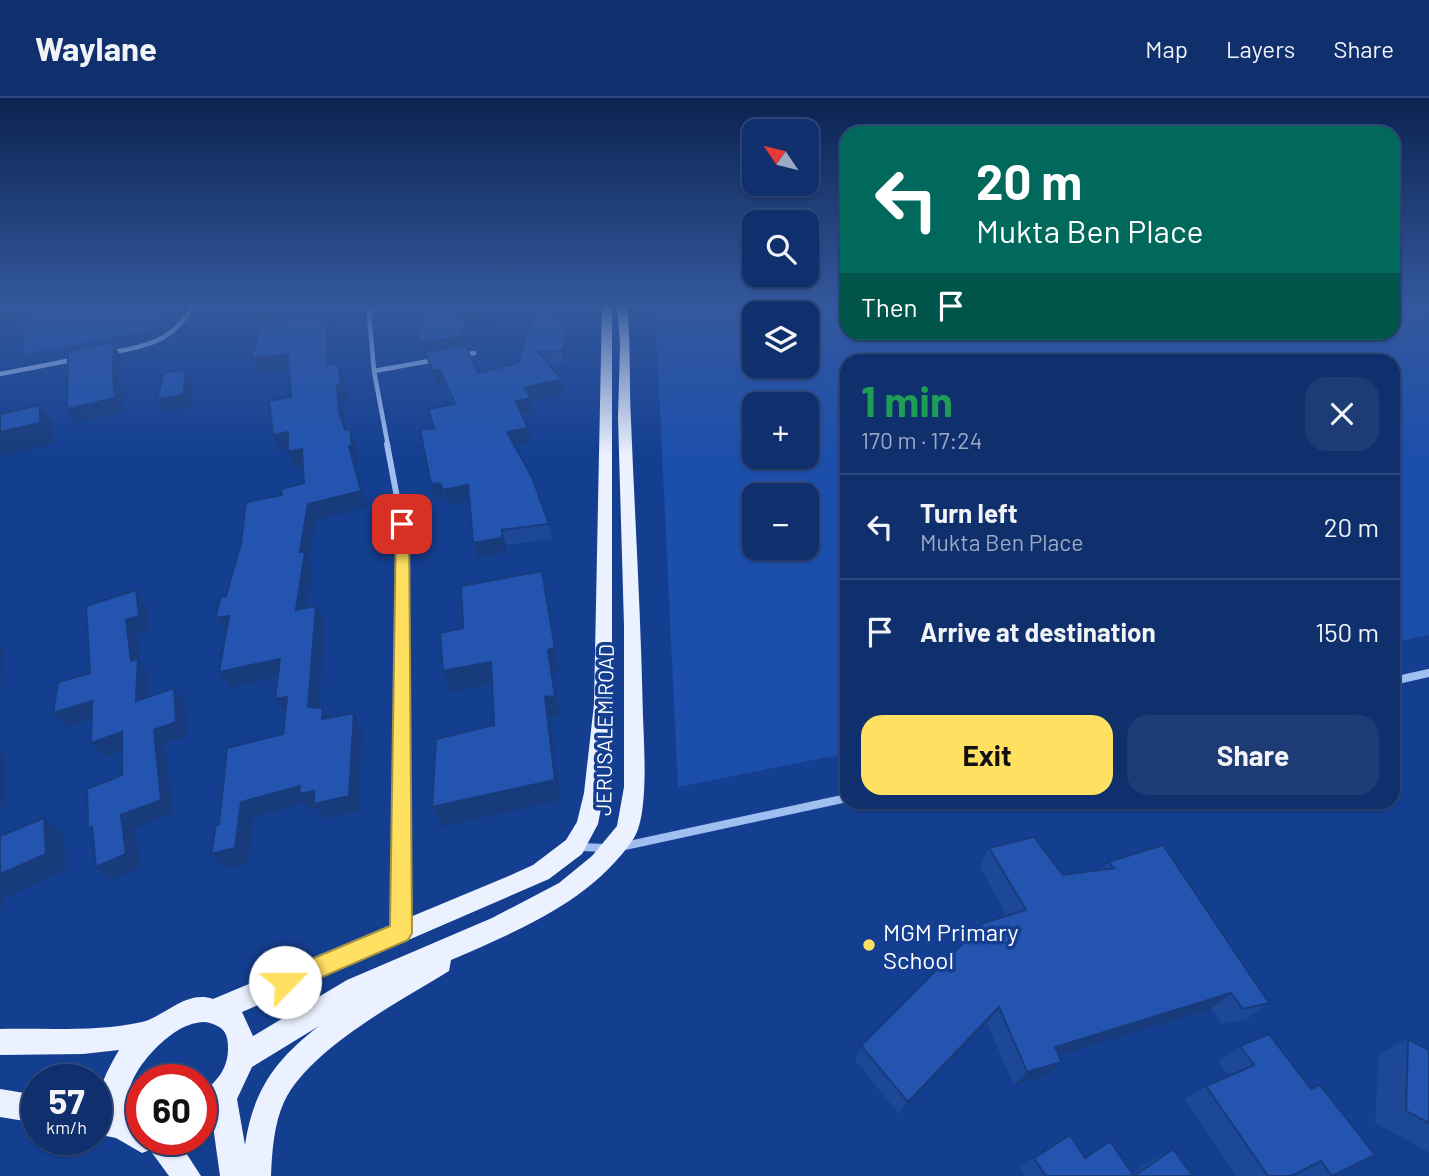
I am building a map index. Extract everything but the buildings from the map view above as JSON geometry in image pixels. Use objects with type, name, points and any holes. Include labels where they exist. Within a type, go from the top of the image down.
[{"type":"main road","name":"JERUSALEM ROAD","points":[[150,1034],[184,1014],[215,1011],[541,872],[574,847],[587,824],[594,793],[603,704],[606,354]]},
{"type":"main road","name":"JERUSALEM ROAD","points":[[241,1058],[356,989],[500,926],[567,891],[615,848],[627,830],[634,787],[633,626],[624,416],[626,354]]},
{"type":"main road","points":[[256,1176],[259,1139],[268,1110],[282,1079],[304,1055],[391,992],[500,926]]},
{"type":"main road","points":[[215,1011],[224,1014],[237,1027],[241,1036],[241,1058],[237,1070],[217,1102]]},
{"type":"main road","points":[[0,1042],[82,1041],[150,1034]]},
{"type":"main road","points":[[112,1113],[118,1080],[125,1063],[150,1034]]},
{"type":"main road","points":[[223,1096],[235,1176]]},
{"type":"main road","points":[[0,1104],[21,1107]]},
{"type":"main road","points":[[171,1155],[186,1176]]},
{"type":"street","points":[[373,354],[402,524],[401,933]]},
{"type":"street","points":[[449,358],[472,354]]},
{"type":"street","points":[[0,374],[88,357]]},
{"type":"street","points":[[374,371],[436,360]]},
{"type":"street","points":[[1400,679],[1429,673]]},
{"type":"street","points":[[574,847],[615,848],[840,800]]},
{"type":"shaded area","points":[[657,354],[742,354],[742,378],[819,378],[819,354],[840,354],[840,754],[678,787]]},
{"type":"shaded area","points":[[1400,354],[1429,354],[1429,635],[1400,641]]},
{"type":"place","name":"MGM Primary School","points":[[869,945]]},
{"type":"route","points":[[285,982],[401,933],[402,524]]}]
